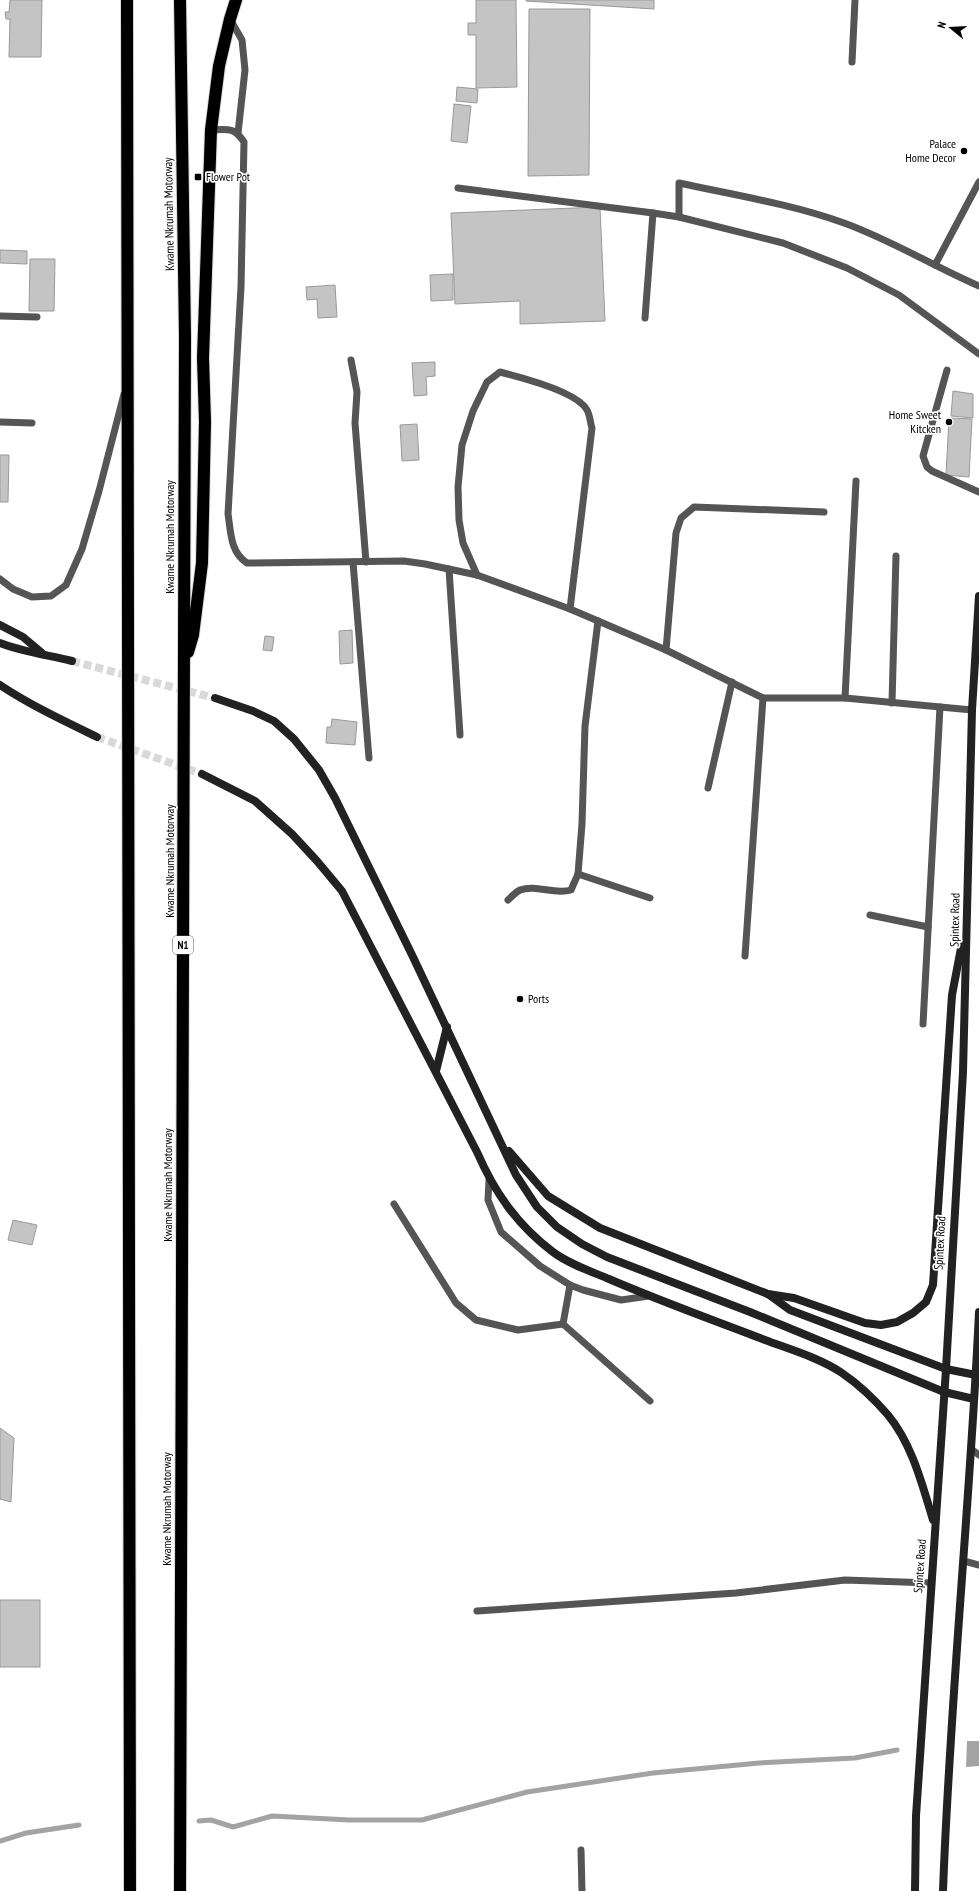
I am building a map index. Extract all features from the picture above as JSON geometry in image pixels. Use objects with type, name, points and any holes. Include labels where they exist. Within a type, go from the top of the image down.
[{"type":"highway","points":[[127,0],[130,1891]]},
{"type":"highway","name":"Kwame Nkrumah Motorway","points":[[180,0],[185,337],[183,566],[184,664],[180,1891]]},
{"type":"highway","points":[[184,664],[192,635],[202,563],[205,422],[203,358],[211,130],[219,66],[236,0]]},
{"type":"main road","name":"Spintex Road","points":[[915,1891],[916,1816],[930,1582],[946,1369],[963,1072],[972,710],[979,596]]},
{"type":"main road","points":[[0,625],[23,637],[43,653]]},
{"type":"main road","points":[[0,644],[14,649],[43,653],[72,661]]},
{"type":"main road","points":[[0,685],[15,695],[97,736]]},
{"type":"main road","points":[[214,698],[254,711],[274,721],[294,739],[319,770],[335,798],[447,1027],[504,1146],[516,1175],[537,1207],[557,1227],[582,1244],[608,1257],[750,1312],[944,1392],[974,1399]]},
{"type":"main road","points":[[202,774],[255,801],[292,834],[342,891],[436,1071],[477,1152],[489,1180],[506,1206],[524,1227],[554,1253],[574,1264],[650,1296],[802,1354],[841,1372],[860,1387],[888,1415],[901,1435],[915,1462],[935,1524]]},
{"type":"main road","points":[[504,1146],[548,1196],[600,1228],[768,1294],[794,1298],[865,1323],[882,1325],[897,1322],[913,1313],[926,1302],[933,1285],[952,994],[966,921]]},
{"type":"main road","points":[[436,1071],[447,1027]]},
{"type":"main road","points":[[768,1294],[790,1310],[946,1369],[976,1375]]},
{"type":"main road","points":[[943,1891],[947,1786],[972,1450],[979,1312]]},
{"type":"lane","points":[[852,62],[855,0]]},
{"type":"lane","points":[[230,19],[242,40],[245,70],[238,133]]},
{"type":"lane","points":[[211,130],[230,129],[238,133],[244,142],[241,287],[228,514],[233,549],[240,558],[247,562],[404,561],[449,569],[476,575],[598,620],[666,650],[763,698],[845,698],[972,710]]},
{"type":"lane","points":[[935,265],[979,182]]},
{"type":"lane","points":[[679,217],[679,183],[792,208],[844,223],[893,243],[979,286]]},
{"type":"lane","points":[[458,188],[679,217],[783,243],[846,268],[899,295],[979,354]]},
{"type":"lane","points":[[645,318],[653,213]]},
{"type":"lane","points":[[0,316],[37,317]]},
{"type":"lane","points":[[351,360],[357,392],[355,423],[366,562]]},
{"type":"lane","points":[[947,370],[923,456],[924,462],[932,471],[940,476],[979,492]]},
{"type":"lane","points":[[476,575],[463,543],[459,520],[458,487],[462,445],[473,411],[487,382],[500,372],[543,384],[574,398],[587,409],[592,428],[570,609]]},
{"type":"lane","points":[[0,579],[13,589],[32,597],[51,596],[66,585],[82,549],[128,378]]},
{"type":"lane","points":[[0,422],[32,423]]},
{"type":"lane","points":[[845,698],[856,481]]},
{"type":"lane","points":[[666,650],[676,533],[681,518],[694,507],[824,512]]},
{"type":"lane","points":[[892,703],[896,556]]},
{"type":"lane","points":[[353,562],[369,758]]},
{"type":"lane","points":[[449,569],[460,735]]},
{"type":"lane","points":[[508,900],[520,890],[534,888],[563,892],[571,890],[578,874],[582,824],[585,726],[598,620]]},
{"type":"lane","points":[[708,788],[732,682]]},
{"type":"lane","points":[[745,956],[763,698]]},
{"type":"lane","points":[[923,1024],[940,707]]},
{"type":"lane","points":[[578,874],[650,898]]},
{"type":"lane","points":[[870,915],[928,927]]},
{"type":"lane","points":[[489,1180],[488,1200],[501,1232],[540,1266],[570,1285],[584,1290],[621,1300],[650,1296]]},
{"type":"lane","points":[[394,1204],[456,1303],[476,1320],[518,1330],[563,1324],[650,1401]]},
{"type":"lane","points":[[563,1324],[570,1285]]},
{"type":"lane","points":[[972,1450],[979,1455]]},
{"type":"lane","points":[[964,1561],[979,1565]]},
{"type":"lane","points":[[477,1611],[736,1594],[845,1580],[930,1582]]},
{"type":"lane","points":[[581,1850],[582,1891]]},
{"type":"shaded area","points":[[967,1741],[979,1741],[979,1766],[966,1767]]},
{"type":"building","points":[[10,0],[42,0],[41,57],[9,57],[10,19],[6,19],[5,12],[9,12]]},
{"type":"building","points":[[476,0],[516,0],[517,87],[476,88],[476,35],[468,35],[468,23],[476,23]]},
{"type":"building","points":[[654,0],[654,9],[526,1]]},
{"type":"building","points":[[529,9],[590,9],[589,175],[528,176]]},
{"type":"building","points":[[457,87],[478,89],[477,103],[456,101]]},
{"type":"building","points":[[454,104],[471,106],[467,143],[451,141]]},
{"type":"building","points":[[600,207],[605,321],[520,324],[520,301],[455,304],[451,213]]},
{"type":"building","points":[[0,250],[27,251],[27,264],[0,263]]},
{"type":"building","points":[[30,259],[55,259],[54,311],[29,311]]},
{"type":"building","points":[[453,274],[453,300],[431,301],[430,275]]},
{"type":"building","points":[[335,285],[337,317],[318,318],[317,299],[307,300],[306,287]]},
{"type":"building","points":[[435,362],[435,376],[426,377],[427,395],[414,396],[412,363]]},
{"type":"building","points":[[953,391],[973,394],[973,418],[951,416]]},
{"type":"building","points":[[949,418],[972,419],[969,477],[946,475]]},
{"type":"building","points":[[417,424],[419,460],[402,461],[400,425]]},
{"type":"building","points":[[0,455],[9,455],[8,502],[0,502]]},
{"type":"building","points":[[352,630],[353,663],[340,664],[339,631]]},
{"type":"building","points":[[265,636],[274,637],[272,651],[263,650]]},
{"type":"building","points":[[332,719],[357,722],[355,745],[326,743],[327,727],[331,727]]},
{"type":"building","points":[[13,1220],[37,1225],[32,1245],[8,1240]]},
{"type":"building","points":[[0,1428],[14,1438],[11,1502],[0,1499]]},
{"type":"building","points":[[0,1600],[40,1600],[40,1667],[0,1667]]},
{"type":"waterway","points":[[199,1821],[211,1820],[233,1827],[272,1816],[349,1820],[422,1820],[527,1792],[653,1773],[759,1763],[855,1758],[897,1750]]},
{"type":"waterway","points":[[0,1841],[26,1833],[79,1825]]},
{"type":"tunnel","points":[[72,661],[215,698]]},
{"type":"tunnel","points":[[97,737],[202,774]]},
{"type":"place","name":"Palace Home Decor","points":[[964,151]]},
{"type":"place","name":"Flower Pot","points":[[198,177]]},
{"type":"place","name":"Home Sweet Kitcken","points":[[949,422]]},
{"type":"place","name":"Ports","points":[[520,999]]}]
